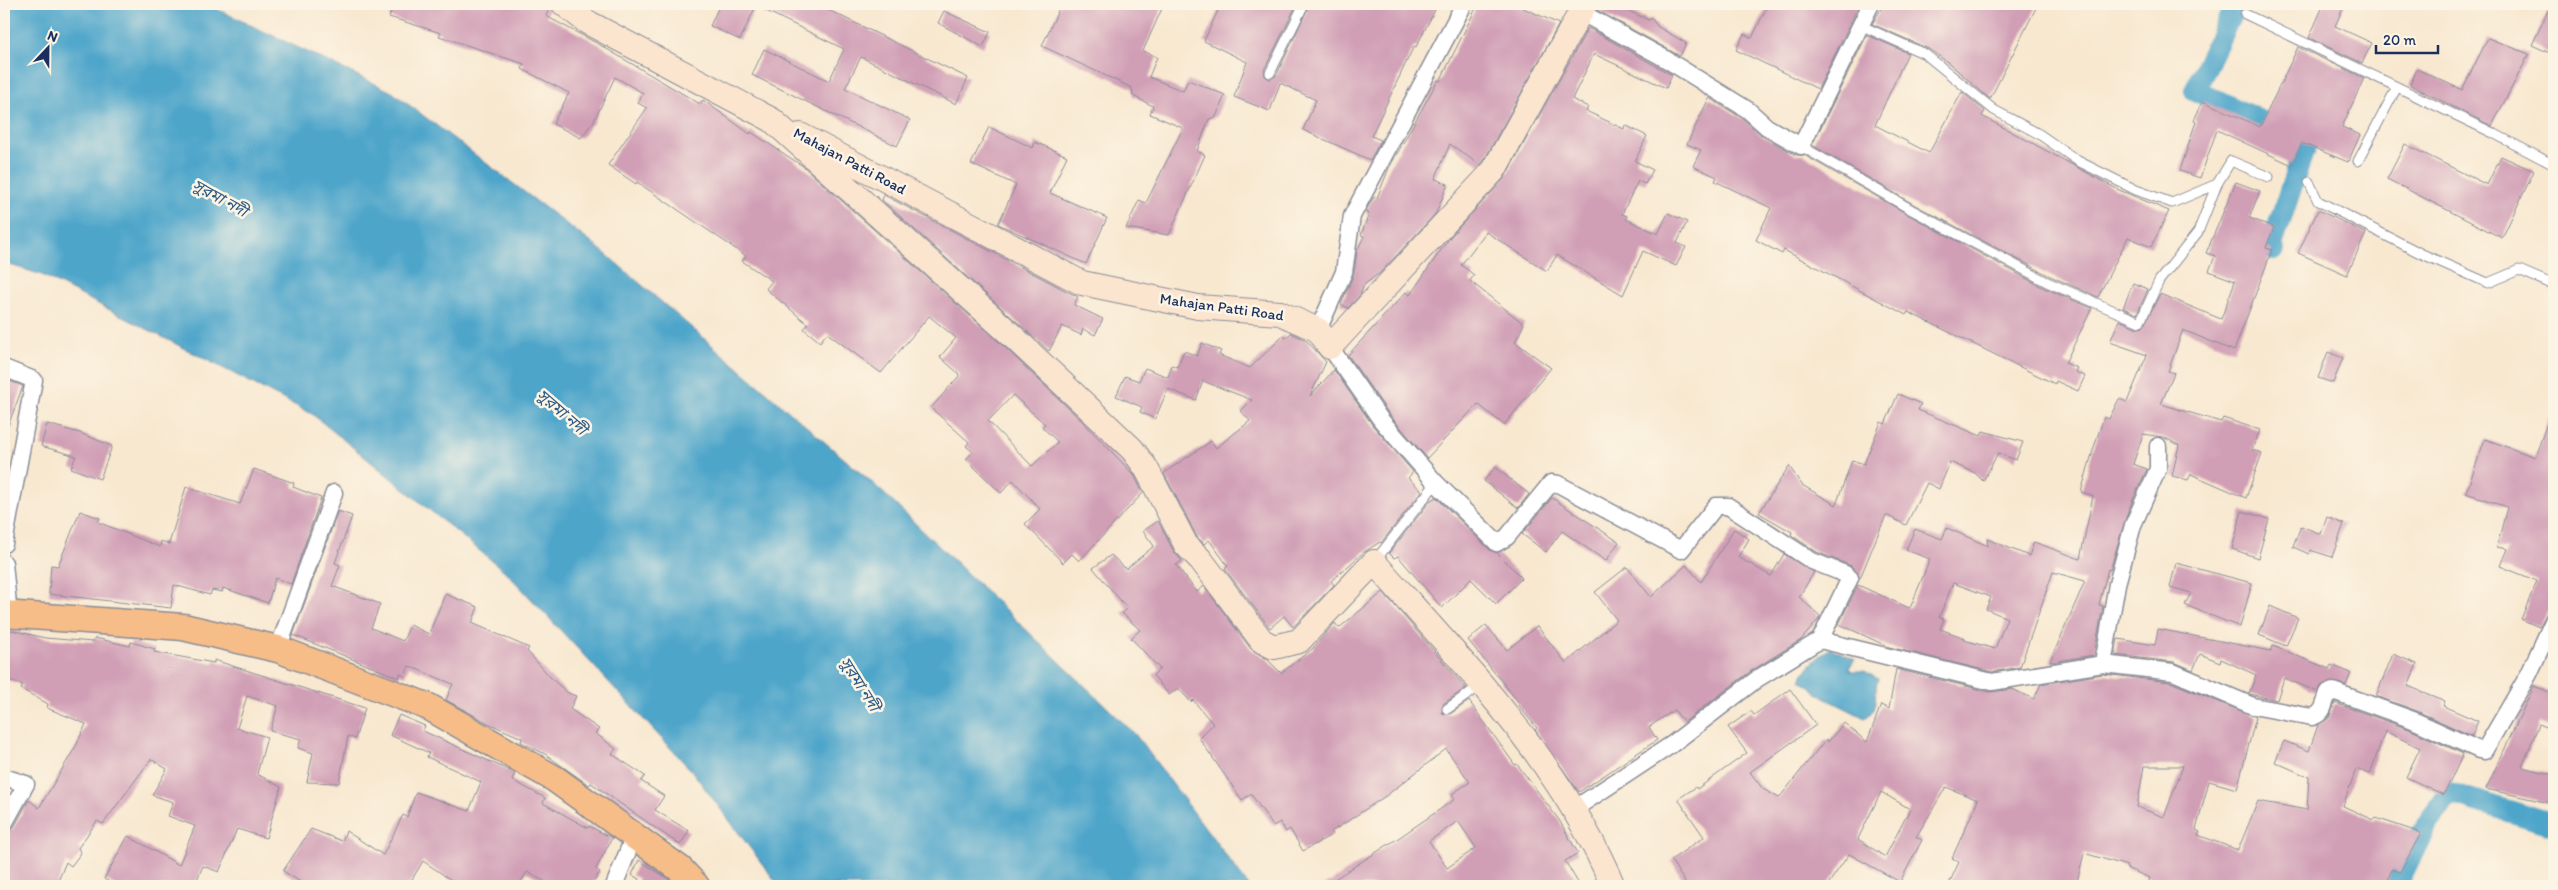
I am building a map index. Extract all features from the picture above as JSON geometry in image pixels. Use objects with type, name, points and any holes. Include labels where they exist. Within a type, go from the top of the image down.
[{"type":"main road","points":[[6,615],[183,627],[278,649],[429,707],[555,780],[680,869],[696,886]]},
{"type":"street","points":[[564,4],[587,22],[772,120],[1006,330],[1132,449],[1160,492],[1186,545],[1201,560],[1262,641],[1274,647],[1299,641],[1374,562],[1482,685],[1530,744],[1574,809],[1599,854],[1613,886]]},
{"type":"street","points":[[1324,338],[1344,272],[1352,216],[1464,4]]},
{"type":"street","points":[[1324,338],[1494,170],[1583,8],[1748,110],[1767,127],[1801,146],[1871,4]]},
{"type":"street","name":"Mahajan Patti Road","points":[[772,120],[1082,283],[1198,307],[1280,313],[1324,338]]},
{"type":"street","points":[[1324,338],[1381,420],[1436,483],[1497,543],[1507,537],[1551,483],[1558,484],[1681,550],[1716,506],[1728,506],[1812,561],[1845,574],[1850,578],[1820,640],[1757,679],[1670,745],[1574,809]]},
{"type":"street","points":[[4,368],[34,380],[4,544]]},
{"type":"street","points":[[2103,664],[2117,584],[2133,525],[2158,469],[2158,446]]},
{"type":"street","points":[[278,649],[334,493]]},
{"type":"street","points":[[4,564],[6,615]]},
{"type":"street","points":[[1820,640],[1992,682],[2103,664],[2173,672],[2253,706],[2312,717],[2322,711],[2329,690],[2413,720],[2479,750],[2484,750],[2529,674],[2554,619]]},
{"type":"street","points":[[4,776],[26,784],[4,824]]},
{"type":"street","points":[[614,886],[634,836]]},
{"type":"lane","points":[[1270,72],[1304,4]]},
{"type":"lane","points":[[2245,14],[2554,165]]},
{"type":"lane","points":[[1860,25],[1925,54],[1994,110],[2039,134],[2078,161],[2136,190],[2172,203],[2217,184]]},
{"type":"lane","points":[[2358,161],[2397,87]]},
{"type":"lane","points":[[1801,146],[1912,210],[2039,277],[2140,322],[2159,281],[2198,232],[2217,184],[2231,161],[2269,177]]},
{"type":"lane","points":[[2309,182],[2318,201],[2420,253],[2488,284],[2519,270],[2554,285]]},
{"type":"lane","points":[[1374,562],[1436,483]]},
{"type":"lane","points":[[1447,709],[1482,685]]},
{"type":"water","name":"সুরমা নদী","points":[[4,4],[206,4],[392,92],[601,250],[876,486],[1135,734],[1249,886],[779,886],[691,770],[507,573],[312,414],[42,275],[4,263]]},
{"type":"water","points":[[1830,648],[1855,659],[1849,668],[1852,671],[1864,671],[1878,679],[1873,710],[1865,718],[1823,697],[1801,680],[1809,666]]},
{"type":"building","points":[[394,4],[551,4],[546,16],[600,45],[700,104],[703,100],[750,134],[751,132],[804,167],[997,340],[1083,422],[1134,475],[1143,493],[1079,561],[1072,554],[1063,563],[1025,524],[1040,509],[1013,480],[1001,493],[966,459],[973,452],[966,446],[969,442],[931,408],[959,376],[940,357],[956,338],[929,316],[881,373],[827,333],[820,342],[804,329],[808,324],[766,289],[772,281],[742,261],[746,256],[637,182],[636,184],[608,165],[647,108],[638,103],[643,93],[615,77],[592,125],[581,138],[553,124],[569,93],[522,69],[524,64],[439,36],[441,33],[389,17]],"holes":[[[1013,395],[1045,424],[1042,427],[1058,442],[1032,466],[988,421]]]},
{"type":"building","points":[[720,4],[816,4],[968,78],[956,104],[861,57],[845,88],[910,120],[897,146],[752,75],[764,49],[829,81],[844,49],[756,6],[740,40],[710,26]]},
{"type":"building","points":[[1061,4],[1164,4],[1143,51],[1157,57],[1149,77],[1183,91],[1188,80],[1225,95],[1216,117],[1209,119],[1197,151],[1205,155],[1169,235],[1126,228],[1139,200],[1146,203],[1183,128],[1150,114],[1153,106],[1133,96],[1132,88],[1042,46]]},
{"type":"building","points":[[1221,4],[1297,4],[1264,70],[1265,76],[1270,79],[1276,76],[1310,4],[1438,4],[1416,47],[1414,46],[1371,136],[1381,140],[1370,160],[1303,130],[1316,100],[1280,83],[1270,111],[1234,97],[1247,62],[1204,41]]},
{"type":"building","points":[[1478,4],[1514,4],[1559,24],[1483,162],[1480,165],[1450,144],[1435,179],[1448,184],[1436,213],[1381,272],[1364,285],[1360,295],[1348,308],[1341,304],[1354,274],[1357,251],[1364,236],[1361,235],[1369,214],[1365,212],[1374,197],[1377,198],[1389,168],[1438,80],[1440,81]]},
{"type":"building","points":[[1599,4],[1612,4],[1649,20],[1651,18],[1658,27],[1686,43],[1680,56],[1597,10]]},
{"type":"building","points":[[1768,4],[1851,4],[1858,7],[1818,89],[1736,50],[1744,34],[1752,38]]},
{"type":"building","points":[[1884,4],[2038,4],[1990,99],[1950,64],[1929,49],[1872,24]]},
{"type":"building","points":[[2324,4],[2345,4],[2335,26],[2372,43],[2362,63],[2309,38]]},
{"type":"building","points":[[2551,4],[2554,4],[2554,55],[2532,45]]},
{"type":"building","points":[[944,11],[990,32],[983,47],[938,23]]},
{"type":"building","points":[[1588,28],[1672,75],[1666,88],[1594,54],[1572,99],[1588,107],[1586,111],[1624,129],[1625,125],[1647,136],[1635,161],[1653,170],[1645,184],[1638,181],[1622,214],[1627,216],[1626,219],[1658,234],[1668,213],[1687,222],[1677,243],[1686,247],[1676,266],[1643,251],[1623,295],[1557,255],[1547,271],[1486,232],[1461,265],[1474,275],[1470,281],[1524,324],[1515,342],[1551,368],[1504,425],[1478,404],[1427,458],[1389,414],[1348,355],[1406,292],[1410,295],[1450,237],[1504,179]]},
{"type":"building","points":[[1867,35],[1908,53],[1875,125],[1929,153],[1962,92],[1985,111],[1982,116],[2119,190],[2169,211],[2151,247],[2128,237],[2098,297],[2050,276],[1915,205],[1812,145]]},
{"type":"building","points":[[2488,38],[2529,54],[2492,126],[2410,85],[2417,69],[2462,90]]},
{"type":"building","points":[[2298,47],[2364,78],[2342,127],[2360,135],[2348,162],[2302,143],[2292,165],[2217,130],[2200,178],[2180,171],[2196,121],[2194,120],[2203,101],[2260,127]]},
{"type":"building","points":[[1709,98],[1742,118],[1762,136],[1796,155],[1804,155],[1909,215],[2044,288],[2092,308],[2065,363],[2077,368],[2075,372],[2085,376],[2078,391],[2056,381],[2055,384],[1908,312],[1906,315],[1784,250],[1782,254],[1756,240],[1771,208],[1715,181],[1717,177],[1693,166],[1701,150],[1687,144]]},
{"type":"building","points":[[989,127],[1033,148],[1035,142],[1067,156],[1050,193],[1107,218],[1086,264],[998,224],[1016,185],[971,164]]},
{"type":"building","points":[[2405,144],[2487,185],[2501,156],[2534,171],[2502,238],[2387,179]]},
{"type":"building","points":[[2236,182],[2260,191],[2249,218],[2274,227],[2266,248],[2272,250],[2234,351],[2183,330],[2168,371],[2174,373],[2161,404],[2221,422],[2223,418],[2260,430],[2252,450],[2262,453],[2246,498],[2191,474],[2188,480],[2172,476],[2179,445],[2163,437],[2143,434],[2133,464],[2147,469],[2129,508],[2110,570],[2108,569],[2099,605],[2103,606],[2094,655],[2050,662],[2085,581],[2053,572],[2020,667],[1992,672],[1889,647],[1839,624],[1858,585],[1909,608],[1911,606],[1930,559],[1906,550],[1915,529],[1942,539],[1947,528],[1988,546],[1987,539],[2029,556],[2034,542],[2080,559],[2093,496],[2081,492],[2094,447],[2104,417],[2109,419],[2119,399],[2127,402],[2147,355],[2110,342],[2119,320],[2138,328],[2143,327],[2160,294],[2221,319],[2235,281],[2209,271],[2215,256],[2206,253]],"holes":[[[1953,583],[1991,597],[1986,609],[2007,618],[1995,649],[1964,640],[1965,638],[1940,629],[1944,619],[1939,617]]]},
{"type":"building","points":[[884,195],[1078,297],[1074,305],[1103,319],[1095,335],[1083,329],[1081,335],[1062,326],[1049,351],[882,200]]},
{"type":"building","points":[[2318,210],[2366,233],[2347,275],[2298,253]]},
{"type":"building","points":[[2133,283],[2148,289],[2137,314],[2123,308]]},
{"type":"building","points":[[1291,333],[1306,340],[1326,362],[1310,396],[1334,370],[1373,426],[1413,472],[1408,478],[1422,491],[1381,543],[1364,552],[1331,581],[1334,585],[1293,627],[1284,616],[1270,628],[1225,569],[1228,566],[1209,540],[1204,544],[1197,537],[1164,473],[1211,441],[1216,448],[1250,421],[1241,411],[1252,400],[1203,381],[1196,400],[1168,389],[1155,419],[1140,412],[1142,407],[1116,396],[1125,376],[1139,381],[1145,368],[1168,377],[1172,365],[1177,367],[1184,351],[1197,356],[1202,343],[1221,351],[1219,355],[1250,368],[1283,336],[1286,338]]},
{"type":"building","points":[[2328,352],[2343,358],[2333,383],[2318,378]]},
{"type":"building","points":[[4,379],[23,386],[5,434],[4,434]]},
{"type":"building","points":[[1898,394],[1921,404],[1918,410],[1981,436],[1983,431],[2023,442],[2016,460],[1998,453],[1983,481],[1975,473],[1950,462],[1939,489],[1927,483],[1906,525],[1886,515],[1860,578],[1851,566],[1817,552],[1791,535],[1792,532],[1759,513],[1789,466],[1802,485],[1836,505],[1852,460],[1864,464],[1881,422],[1885,424]]},
{"type":"building","points":[[2552,409],[2554,410],[2554,609],[2548,611],[2539,627],[2521,619],[2537,581],[2500,566],[2507,549],[2497,547],[2507,507],[2466,493],[2485,439],[2535,457]]},
{"type":"building","points":[[47,424],[80,433],[112,446],[100,479],[71,468],[76,456],[41,446]]},
{"type":"building","points":[[1495,467],[1529,494],[1518,508],[1484,481]]},
{"type":"building","points":[[254,469],[294,483],[293,487],[321,498],[291,584],[275,578],[268,603],[223,588],[222,592],[212,590],[210,595],[174,585],[171,608],[49,594],[51,565],[58,566],[80,511],[100,518],[98,522],[160,547],[161,541],[169,544],[186,487],[240,504]]},
{"type":"building","points":[[1436,497],[1490,550],[1497,553],[1522,578],[1496,604],[1471,579],[1442,608],[1398,556],[1394,558],[1389,553],[1431,500]]},
{"type":"building","points":[[1552,498],[1619,542],[1606,561],[1562,531],[1546,552],[1522,534]]},
{"type":"building","points":[[338,511],[352,516],[335,563],[340,565],[332,586],[380,604],[371,628],[403,641],[410,625],[429,634],[445,594],[478,607],[472,623],[529,648],[527,651],[552,679],[568,693],[576,696],[570,709],[599,729],[595,733],[616,749],[612,754],[645,776],[641,781],[664,796],[655,810],[689,831],[680,845],[591,783],[589,785],[545,754],[521,742],[522,738],[490,724],[446,700],[453,684],[409,666],[405,676],[400,674],[399,678],[293,635]]},
{"type":"building","points":[[2242,511],[2269,519],[2258,558],[2232,549]]},
{"type":"building","points":[[2327,517],[2344,524],[2332,557],[2310,550],[2309,554],[2293,547],[2301,526],[2321,534]]},
{"type":"building","points":[[1158,521],[1174,552],[1182,561],[1176,565],[1197,592],[1204,586],[1251,649],[1267,659],[1281,673],[1312,649],[1335,623],[1339,628],[1383,592],[1466,688],[1443,704],[1442,713],[1450,714],[1469,701],[1515,765],[1517,764],[1559,820],[1578,853],[1565,861],[1580,886],[1324,886],[1455,799],[1452,794],[1470,782],[1446,749],[1387,795],[1331,832],[1333,834],[1303,851],[1290,829],[1286,832],[1280,822],[1273,826],[1251,794],[1242,800],[1199,738],[1213,724],[1193,700],[1191,702],[1178,688],[1169,695],[1153,675],[1160,669],[1131,638],[1140,630],[1122,613],[1127,608],[1093,568],[1111,555],[1126,569],[1154,546],[1143,531]],"holes":[[[1458,821],[1476,848],[1447,868],[1429,841]]]},
{"type":"building","points":[[1734,529],[1749,539],[1738,557],[1771,576],[1784,554],[1814,572],[1799,597],[1820,616],[1819,619],[1801,640],[1751,671],[1684,722],[1674,710],[1649,727],[1657,740],[1579,792],[1535,730],[1537,728],[1518,705],[1520,704],[1468,640],[1486,625],[1507,650],[1537,626],[1566,663],[1617,620],[1595,592],[1627,567],[1651,597],[1686,565],[1701,582]]},
{"type":"building","points":[[2176,563],[2252,583],[2240,627],[2185,605],[2191,593],[2170,587]]},
{"type":"building","points":[[2270,606],[2298,618],[2286,646],[2259,635]]},
{"type":"building","points":[[2158,629],[2271,651],[2273,646],[2329,669],[2331,665],[2351,673],[2346,685],[2329,682],[2321,686],[2318,692],[2284,678],[2277,700],[2249,694],[2256,675],[2221,659],[2220,662],[2200,654],[2193,670],[2174,662],[2115,655],[2118,639],[2155,645]]},
{"type":"building","points":[[11,630],[45,638],[93,642],[95,638],[130,646],[131,642],[155,649],[154,652],[214,663],[214,660],[365,708],[355,739],[348,736],[339,783],[307,782],[313,753],[298,748],[301,739],[270,731],[278,706],[247,696],[237,728],[267,737],[257,774],[281,787],[266,838],[237,829],[219,872],[203,866],[194,886],[117,886],[104,879],[128,836],[179,865],[195,826],[168,816],[173,802],[152,795],[167,769],[151,759],[103,824],[97,821],[78,848],[81,853],[71,866],[66,862],[56,886],[4,886],[4,834],[13,829],[29,800],[39,808],[76,746],[86,724],[47,708],[48,704],[21,689],[23,685],[4,679],[4,654]]},
{"type":"building","points":[[2393,654],[2417,664],[2408,686],[2445,701],[2443,706],[2478,721],[2472,736],[2417,711],[2376,696]]},
{"type":"building","points":[[1896,669],[1990,692],[2012,689],[2034,699],[2041,684],[2103,674],[2170,682],[2256,717],[2237,789],[2209,781],[2196,830],[2200,832],[2198,835],[2238,850],[2258,801],[2307,810],[2309,777],[2275,762],[2284,741],[2309,751],[2318,725],[2329,718],[2335,703],[2409,729],[2463,754],[2444,795],[2406,777],[2420,748],[2385,731],[2370,774],[2356,769],[2343,806],[2374,820],[2376,818],[2421,833],[2400,872],[2392,869],[2386,886],[2147,886],[2150,878],[2126,868],[2127,866],[2084,853],[2076,886],[1948,886],[1959,862],[1952,858],[1978,800],[1946,787],[1916,837],[1922,840],[1900,882],[1849,854],[1827,886],[1687,886],[1671,860],[1704,837],[1678,799],[1696,787],[1697,789],[1747,753],[1728,727],[1751,711],[1754,715],[1790,689],[1816,725],[1750,772],[1763,789],[1779,798],[1826,739],[1828,742],[1844,723],[1867,742],[1881,705],[1889,709]],"holes":[[[2144,766],[2183,766],[2164,817],[2137,807]],[[1881,792],[1910,809],[1885,857],[1858,839]]]},
{"type":"building","points":[[2534,686],[2554,694],[2554,730],[2539,724],[2522,767],[2554,775],[2554,804],[2486,789]]},
{"type":"building","points":[[399,715],[425,726],[423,731],[515,773],[512,780],[545,798],[543,803],[588,828],[589,826],[612,838],[596,869],[600,872],[591,886],[553,886],[527,872],[518,886],[460,886],[423,861],[408,886],[307,886],[283,871],[311,829],[342,841],[346,831],[383,855],[403,815],[407,817],[416,792],[469,811],[481,782],[427,757],[429,753],[390,735]]},
{"type":"building","points":[[639,860],[676,886],[635,886],[639,879],[632,875]]},
{"type":"waterway","points":[[2236,4],[2195,90],[2306,143],[2272,245],[2274,250]]},
{"type":"waterway","points":[[2396,886],[2427,824],[2450,793],[2554,825]]}]
